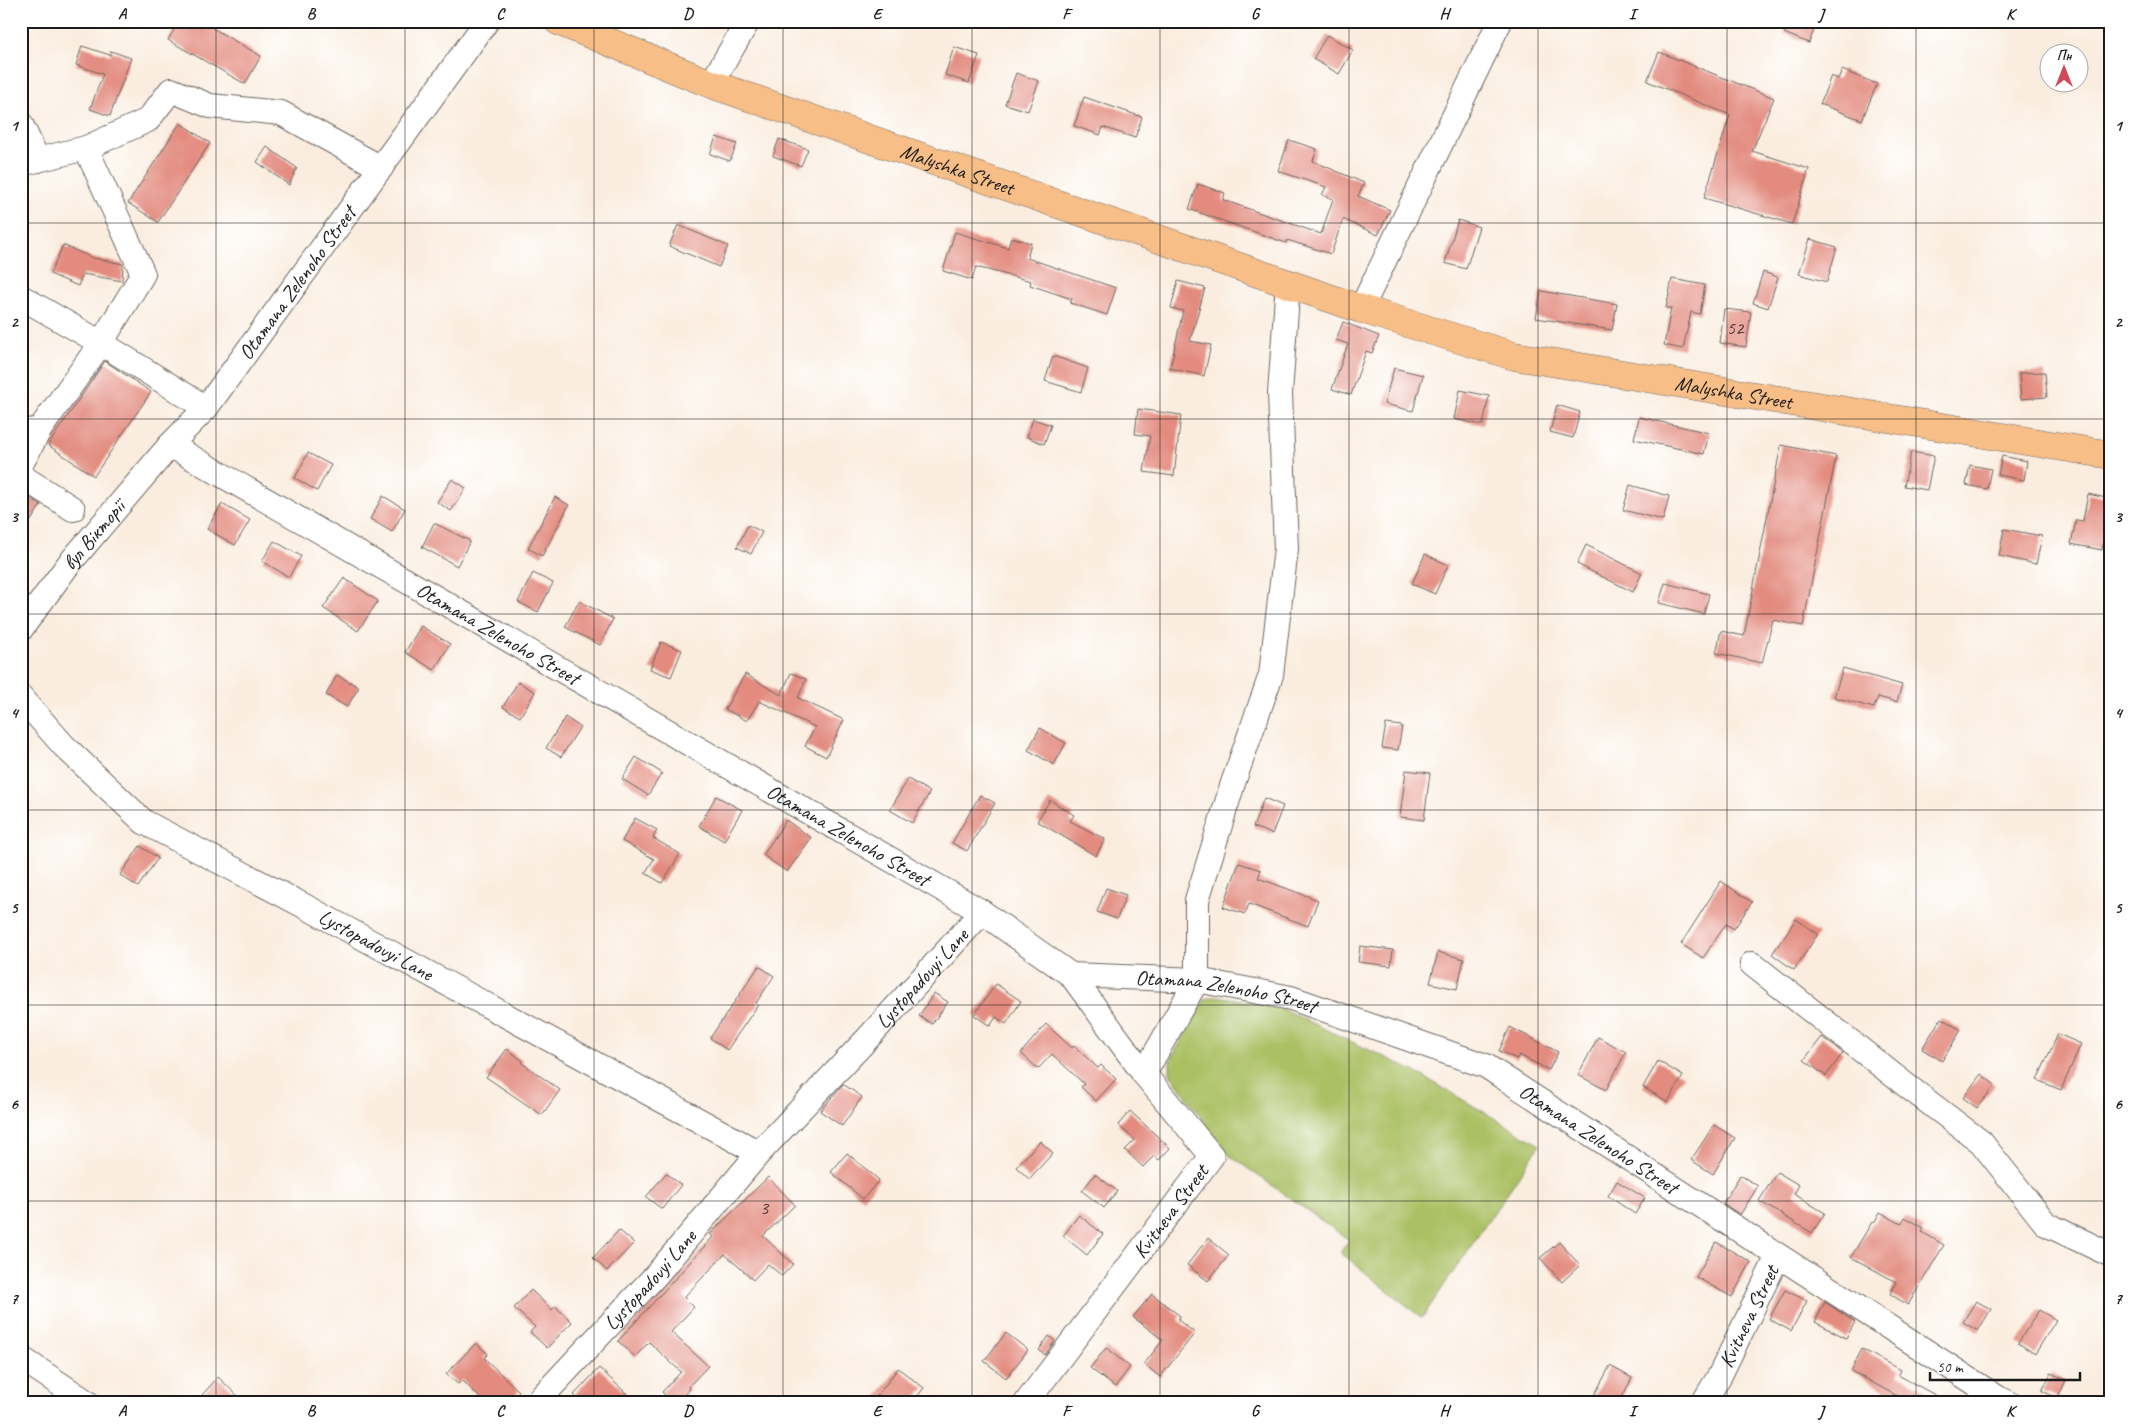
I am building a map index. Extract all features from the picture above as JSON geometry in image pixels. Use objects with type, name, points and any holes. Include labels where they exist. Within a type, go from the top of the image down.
[{"type":"main road","name":"Malyshka Street","points":[[558,21],[711,84],[1288,282],[1361,309],[1514,356],[2111,456]]},
{"type":"street","name":"Otamana Zelenoho Street","points":[[486,21],[206,408],[170,445],[982,912],[1071,975],[1197,980],[1291,998],[1486,1066],[2008,1403]]},
{"type":"street","points":[[711,84],[748,21]]},
{"type":"street","points":[[1361,309],[1500,21]]},
{"type":"street","points":[[21,124],[30,162],[86,148],[148,120],[171,90],[210,106],[281,113],[381,168]]},
{"type":"street","points":[[21,464],[31,430],[101,343],[143,274],[86,148]]},
{"type":"street","points":[[1144,1074],[1197,980],[1197,900],[1233,783],[1270,675],[1286,549],[1280,393],[1288,282]]},
{"type":"street","points":[[21,298],[101,343],[206,408]]},
{"type":"street","name":"вул Вікторії","points":[[21,629],[68,564],[170,445]]},
{"type":"street","points":[[21,476],[73,509]]},
{"type":"street","name":"Lystopadovyi Lane","points":[[21,697],[64,746],[144,822],[319,913],[759,1153]]},
{"type":"street","name":"Lystopadovyi Lane","points":[[536,1403],[656,1275],[759,1153],[868,1038],[982,912]]},
{"type":"street","points":[[1752,964],[1906,1086],[1981,1142],[2046,1224],[2111,1255]]},
{"type":"street","name":"Kvitneva Street","points":[[1026,1403],[1212,1156],[1144,1074],[1071,975]]},
{"type":"street","name":"Kvitneva Street","points":[[1703,1403],[1720,1375],[1778,1256]]},
{"type":"street","points":[[21,1358],[88,1403]]},
{"type":"green space","points":[[1217,996],[1276,1006],[1414,1071],[1540,1145],[1422,1318],[1340,1252],[1349,1240],[1226,1153],[1170,1073],[1170,1061],[1205,999]]},
{"type":"building","points":[[179,21],[200,21],[261,56],[245,84],[168,40]]},
{"type":"building","points":[[1789,21],[1817,21],[1809,43],[1784,33]]},
{"type":"building","points":[[1327,35],[1353,50],[1339,74],[1313,59]]},
{"type":"building","points":[[82,46],[110,55],[111,51],[131,58],[110,116],[90,109],[103,74],[76,65]]},
{"type":"building","points":[[954,47],[979,55],[969,83],[945,75]]},
{"type":"building","points":[[1659,52],[1774,98],[1752,151],[1809,169],[1792,224],[1704,198],[1730,115],[1647,81]]},
{"type":"building","points":[[1842,70],[1877,84],[1862,120],[1820,104],[1831,76],[1838,79]]},
{"type":"building","points":[[1016,73],[1039,81],[1028,111],[1005,104]]},
{"type":"building","points":[[1084,97],[1142,117],[1135,138],[1103,127],[1100,135],[1074,126]]},
{"type":"building","points":[[180,123],[210,143],[158,222],[128,203]]},
{"type":"building","points":[[716,137],[737,144],[730,161],[710,154]]},
{"type":"building","points":[[779,139],[808,149],[801,166],[773,156]]},
{"type":"building","points":[[1289,140],[1317,149],[1313,161],[1364,183],[1358,196],[1390,210],[1378,235],[1343,219],[1331,254],[1287,240],[1286,243],[1189,209],[1198,184],[1225,193],[1223,200],[1321,234],[1333,199],[1322,195],[1326,187],[1278,171]]},
{"type":"building","points":[[267,147],[297,168],[289,185],[257,162]]},
{"type":"building","points":[[1458,220],[1479,227],[1466,269],[1445,263]]},
{"type":"building","points":[[678,225],[728,246],[719,267],[669,246]]},
{"type":"building","points":[[955,232],[1008,248],[1011,237],[1031,243],[1027,258],[1116,288],[1107,315],[1070,303],[1072,299],[1030,285],[1031,281],[976,267],[972,280],[943,271]]},
{"type":"building","points":[[1810,239],[1837,247],[1827,282],[1799,274]]},
{"type":"building","points":[[63,245],[93,258],[123,264],[122,281],[83,274],[78,286],[50,274]]},
{"type":"building","points":[[1763,272],[1778,277],[1768,308],[1753,303]]},
{"type":"building","points":[[1672,279],[1705,285],[1700,314],[1691,312],[1683,349],[1664,345],[1671,308],[1666,308]]},
{"type":"building","points":[[1178,281],[1205,288],[1190,341],[1211,345],[1204,376],[1170,368],[1183,311],[1171,308]]},
{"type":"building","points":[[1541,291],[1617,304],[1612,330],[1536,318]]},
{"type":"building","points":[[1724,309],[1751,312],[1746,347],[1720,343]]},
{"type":"building","points":[[1343,322],[1379,336],[1372,353],[1366,351],[1351,395],[1332,389],[1348,344],[1336,340]]},
{"type":"building","points":[[1053,356],[1088,368],[1081,392],[1045,381]]},
{"type":"building","points":[[105,361],[151,392],[94,476],[48,445]]},
{"type":"building","points":[[1394,368],[1423,375],[1413,411],[1384,404]]},
{"type":"building","points":[[2045,372],[2047,397],[2021,399],[2019,373]]},
{"type":"building","points":[[1460,390],[1489,396],[1483,425],[1454,419]]},
{"type":"building","points":[[1557,405],[1580,412],[1573,438],[1550,432]]},
{"type":"building","points":[[1138,409],[1181,415],[1174,476],[1144,472],[1150,436],[1135,434]]},
{"type":"building","points":[[1639,417],[1709,433],[1704,454],[1634,439]]},
{"type":"building","points":[[1033,419],[1051,425],[1044,444],[1027,437]]},
{"type":"building","points":[[1781,445],[1836,456],[1803,626],[1773,620],[1762,663],[1716,653],[1721,631],[1744,636]]},
{"type":"building","points":[[1911,452],[1934,456],[1927,490],[1904,486]]},
{"type":"building","points":[[308,453],[331,465],[317,491],[295,478]]},
{"type":"building","points":[[2002,456],[2027,461],[2024,480],[1998,475]]},
{"type":"building","points":[[1970,465],[1991,469],[1987,489],[1966,485]]},
{"type":"building","points":[[452,479],[466,488],[451,511],[437,502]]},
{"type":"building","points":[[1630,485],[1669,496],[1663,520],[1623,510]]},
{"type":"building","points":[[21,492],[41,505],[21,536]]},
{"type":"building","points":[[2088,494],[2111,499],[2111,519],[2108,519],[2102,550],[2071,544],[2076,520],[2083,521]]},
{"type":"building","points":[[383,496],[405,509],[392,532],[370,519]]},
{"type":"building","points":[[555,497],[569,505],[542,556],[528,548]]},
{"type":"building","points":[[222,504],[250,520],[235,545],[207,529]]},
{"type":"building","points":[[434,523],[470,541],[457,566],[422,547]]},
{"type":"building","points":[[748,525],[762,532],[751,554],[737,547]]},
{"type":"building","points":[[2004,529],[2042,536],[2036,564],[1999,556]]},
{"type":"building","points":[[274,541],[301,556],[289,577],[262,561]]},
{"type":"building","points":[[1586,545],[1642,573],[1633,592],[1577,564]]},
{"type":"building","points":[[1425,554],[1448,565],[1435,594],[1412,584]]},
{"type":"building","points":[[533,573],[553,583],[538,612],[518,602]]},
{"type":"building","points":[[344,578],[378,601],[358,631],[323,608]]},
{"type":"building","points":[[1665,583],[1709,594],[1704,614],[1659,603]]},
{"type":"building","points":[[579,601],[613,619],[600,645],[565,627]]},
{"type":"building","points":[[421,626],[450,644],[434,670],[405,652]]},
{"type":"building","points":[[661,642],[682,650],[671,677],[650,669]]},
{"type":"building","points":[[1843,668],[1902,685],[1897,702],[1878,697],[1874,708],[1834,697]]},
{"type":"building","points":[[791,673],[806,679],[798,698],[844,720],[826,757],[805,746],[815,727],[759,701],[747,721],[725,709],[745,674],[781,695]]},
{"type":"building","points":[[337,675],[359,687],[347,707],[326,695]]},
{"type":"building","points":[[518,682],[535,692],[520,717],[503,707]]},
{"type":"building","points":[[565,717],[580,727],[561,757],[546,748]]},
{"type":"building","points":[[1386,724],[1402,726],[1398,750],[1382,748]]},
{"type":"building","points":[[1040,728],[1066,743],[1054,765],[1028,750]]},
{"type":"building","points":[[636,757],[662,773],[648,795],[622,779]]},
{"type":"building","points":[[1406,770],[1430,773],[1424,820],[1400,817]]},
{"type":"building","points":[[908,779],[930,792],[912,823],[890,810]]},
{"type":"building","points":[[980,795],[995,803],[967,851],[952,843]]},
{"type":"building","points":[[716,796],[742,810],[724,841],[699,826]]},
{"type":"building","points":[[1264,798],[1283,806],[1272,834],[1253,827]]},
{"type":"building","points":[[1050,800],[1074,815],[1070,821],[1105,839],[1096,856],[1037,821]]},
{"type":"building","points":[[635,818],[657,830],[653,838],[680,854],[662,883],[645,873],[654,859],[622,841]]},
{"type":"building","points":[[786,820],[811,838],[787,872],[763,855]]},
{"type":"building","points":[[140,846],[158,858],[138,887],[120,875]]},
{"type":"building","points":[[1239,863],[1261,870],[1258,878],[1318,900],[1308,926],[1249,904],[1245,914],[1223,907]]},
{"type":"building","points":[[1721,881],[1752,902],[1734,929],[1726,924],[1703,958],[1681,944]]},
{"type":"building","points":[[1106,888],[1126,895],[1117,919],[1097,912]]},
{"type":"building","points":[[1796,919],[1818,934],[1794,970],[1772,954]]},
{"type":"building","points":[[1360,946],[1393,950],[1391,966],[1358,962]]},
{"type":"building","points":[[1438,952],[1464,959],[1457,989],[1430,983]]},
{"type":"building","points":[[759,966],[774,976],[756,1003],[758,1005],[727,1050],[710,1038]]},
{"type":"building","points":[[996,984],[1021,1001],[1006,1024],[996,1017],[990,1026],[974,1015]]},
{"type":"building","points":[[934,993],[948,1002],[932,1024],[919,1016]]},
{"type":"building","points":[[1941,1018],[1961,1030],[1942,1061],[1922,1049]]},
{"type":"building","points":[[1046,1024],[1072,1048],[1074,1046],[1098,1068],[1101,1065],[1116,1079],[1096,1101],[1081,1087],[1084,1084],[1052,1054],[1038,1069],[1021,1053]]},
{"type":"building","points":[[1510,1027],[1558,1052],[1549,1070],[1519,1055],[1517,1059],[1499,1051]]},
{"type":"building","points":[[2058,1034],[2081,1044],[2061,1090],[2037,1080]]},
{"type":"building","points":[[1598,1037],[1626,1052],[1606,1090],[1578,1075]]},
{"type":"building","points":[[1822,1037],[1843,1053],[1826,1076],[1804,1060]]},
{"type":"building","points":[[507,1049],[523,1061],[522,1063],[560,1090],[542,1115],[486,1077]]},
{"type":"building","points":[[1658,1061],[1683,1076],[1668,1102],[1643,1087]]},
{"type":"building","points":[[1981,1074],[1995,1085],[1977,1108],[1963,1098]]},
{"type":"building","points":[[843,1084],[862,1097],[842,1126],[820,1111]]},
{"type":"building","points":[[1130,1111],[1170,1148],[1159,1160],[1154,1156],[1143,1167],[1125,1150],[1135,1140],[1118,1125]]},
{"type":"building","points":[[1714,1125],[1735,1138],[1713,1174],[1691,1160]]},
{"type":"building","points":[[1040,1141],[1053,1153],[1029,1179],[1016,1167]]},
{"type":"building","points":[[847,1153],[879,1180],[863,1199],[831,1172]]},
{"type":"building","points":[[1777,1172],[1799,1185],[1794,1194],[1825,1213],[1812,1233],[1759,1201]]},
{"type":"building","points":[[666,1173],[681,1185],[662,1209],[646,1197]]},
{"type":"building","points":[[1095,1174],[1117,1191],[1104,1208],[1082,1191]]},
{"type":"building","points":[[1740,1175],[1758,1186],[1740,1215],[1723,1203]]},
{"type":"building","points":[[768,1177],[795,1205],[763,1236],[793,1264],[782,1276],[768,1264],[753,1280],[725,1254],[684,1297],[694,1307],[671,1332],[708,1366],[688,1387],[690,1389],[676,1403],[673,1403],[662,1392],[681,1372],[649,1342],[635,1357],[618,1341],[713,1237],[710,1234]]},
{"type":"building","points":[[1617,1181],[1645,1198],[1635,1214],[1608,1196]]},
{"type":"building","points":[[1880,1212],[1901,1224],[1905,1217],[1924,1228],[1922,1232],[1944,1245],[1908,1305],[1890,1294],[1896,1282],[1851,1257]]},
{"type":"building","points":[[1079,1215],[1103,1234],[1087,1255],[1063,1236]]},
{"type":"building","points":[[619,1230],[634,1243],[607,1271],[593,1258]]},
{"type":"building","points":[[1208,1238],[1229,1255],[1208,1281],[1187,1265]]},
{"type":"building","points":[[1559,1242],[1580,1265],[1562,1282],[1540,1258]]},
{"type":"building","points":[[1716,1242],[1751,1262],[1732,1297],[1696,1277]]},
{"type":"building","points":[[531,1290],[552,1310],[555,1306],[572,1322],[547,1348],[530,1332],[535,1327],[514,1308]]},
{"type":"building","points":[[1785,1290],[1807,1301],[1791,1331],[1769,1319]]},
{"type":"building","points":[[1152,1294],[1180,1316],[1178,1320],[1195,1333],[1160,1377],[1144,1364],[1163,1340],[1133,1317]]},
{"type":"building","points":[[1976,1301],[1991,1309],[1978,1331],[1963,1322]]},
{"type":"building","points":[[1825,1302],[1855,1322],[1846,1338],[1815,1322]]},
{"type":"building","points":[[2039,1310],[2056,1320],[2035,1354],[2018,1343]]},
{"type":"building","points":[[1006,1333],[1028,1350],[1006,1378],[984,1361]]},
{"type":"building","points":[[1049,1336],[1055,1341],[1045,1355],[1039,1350]]},
{"type":"building","points":[[476,1343],[488,1354],[484,1358],[519,1391],[508,1403],[485,1403],[462,1380],[458,1384],[446,1374]]},
{"type":"building","points":[[1106,1348],[1130,1367],[1115,1387],[1090,1368]]},
{"type":"building","points":[[1862,1349],[1900,1370],[1898,1375],[1950,1403],[1910,1403],[1851,1371]]},
{"type":"building","points":[[1610,1366],[1632,1378],[1619,1403],[1590,1403]]},
{"type":"building","points":[[599,1368],[627,1394],[619,1403],[582,1403],[574,1395]]},
{"type":"building","points":[[898,1368],[924,1388],[912,1403],[872,1403]]},
{"type":"building","points":[[2051,1373],[2066,1380],[2058,1398],[2042,1391]]},
{"type":"building","points":[[218,1377],[245,1403],[210,1403],[202,1395]]}]
